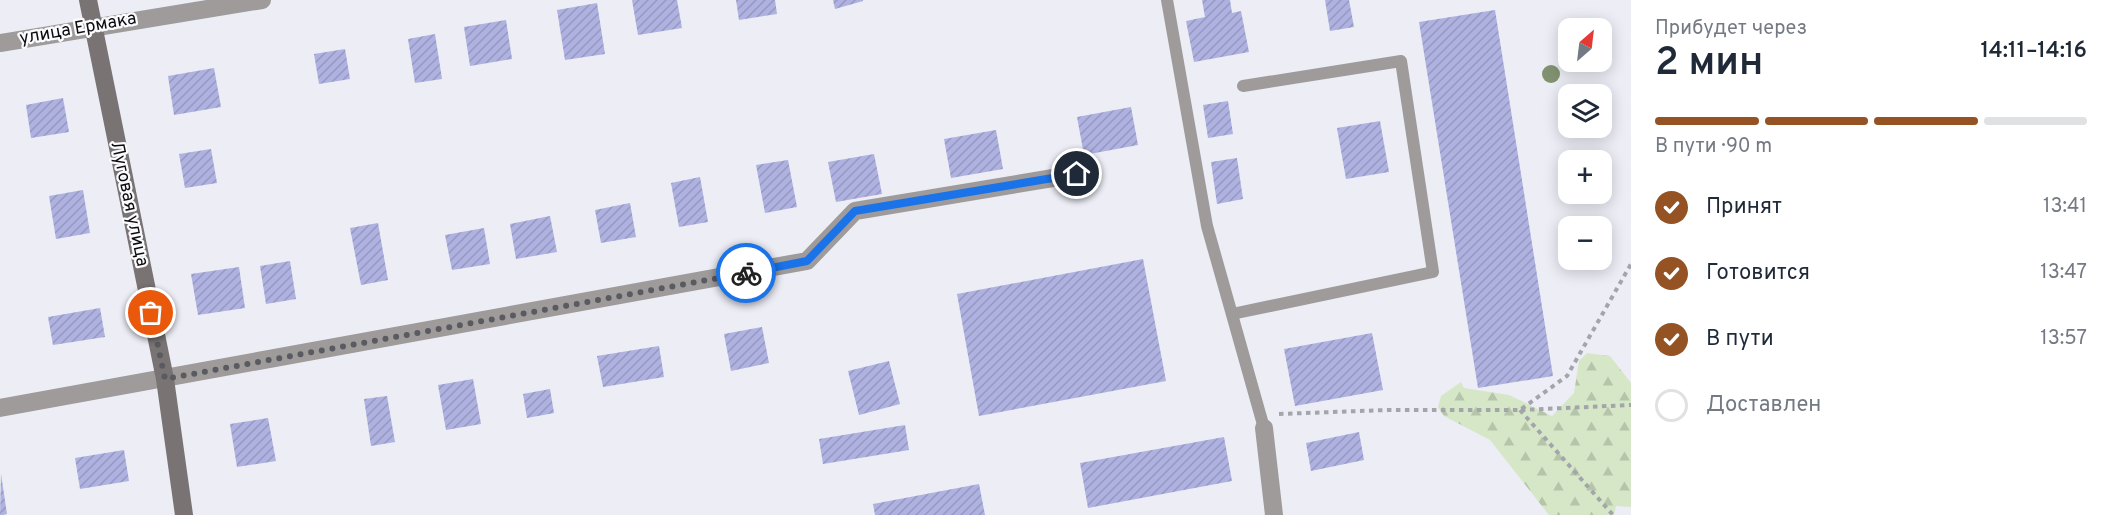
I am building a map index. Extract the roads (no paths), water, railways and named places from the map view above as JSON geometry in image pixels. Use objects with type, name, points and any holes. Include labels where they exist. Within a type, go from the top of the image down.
[{"type":"street","name":"Луговая улица","points":[[88,0],[165,379],[184,515]]},
{"type":"street","name":"улица Ермака","points":[[0,42],[262,0]]},
{"type":"street","points":[[0,408],[807,261],[855,211],[1077,174]]},
{"type":"street","points":[[1262,421],[1274,515]]},
{"type":"lane","points":[[1167,0],[1207,226],[1262,421]]},
{"type":"lane","points":[[1232,314],[1433,272],[1401,61],[1243,86]]}]
